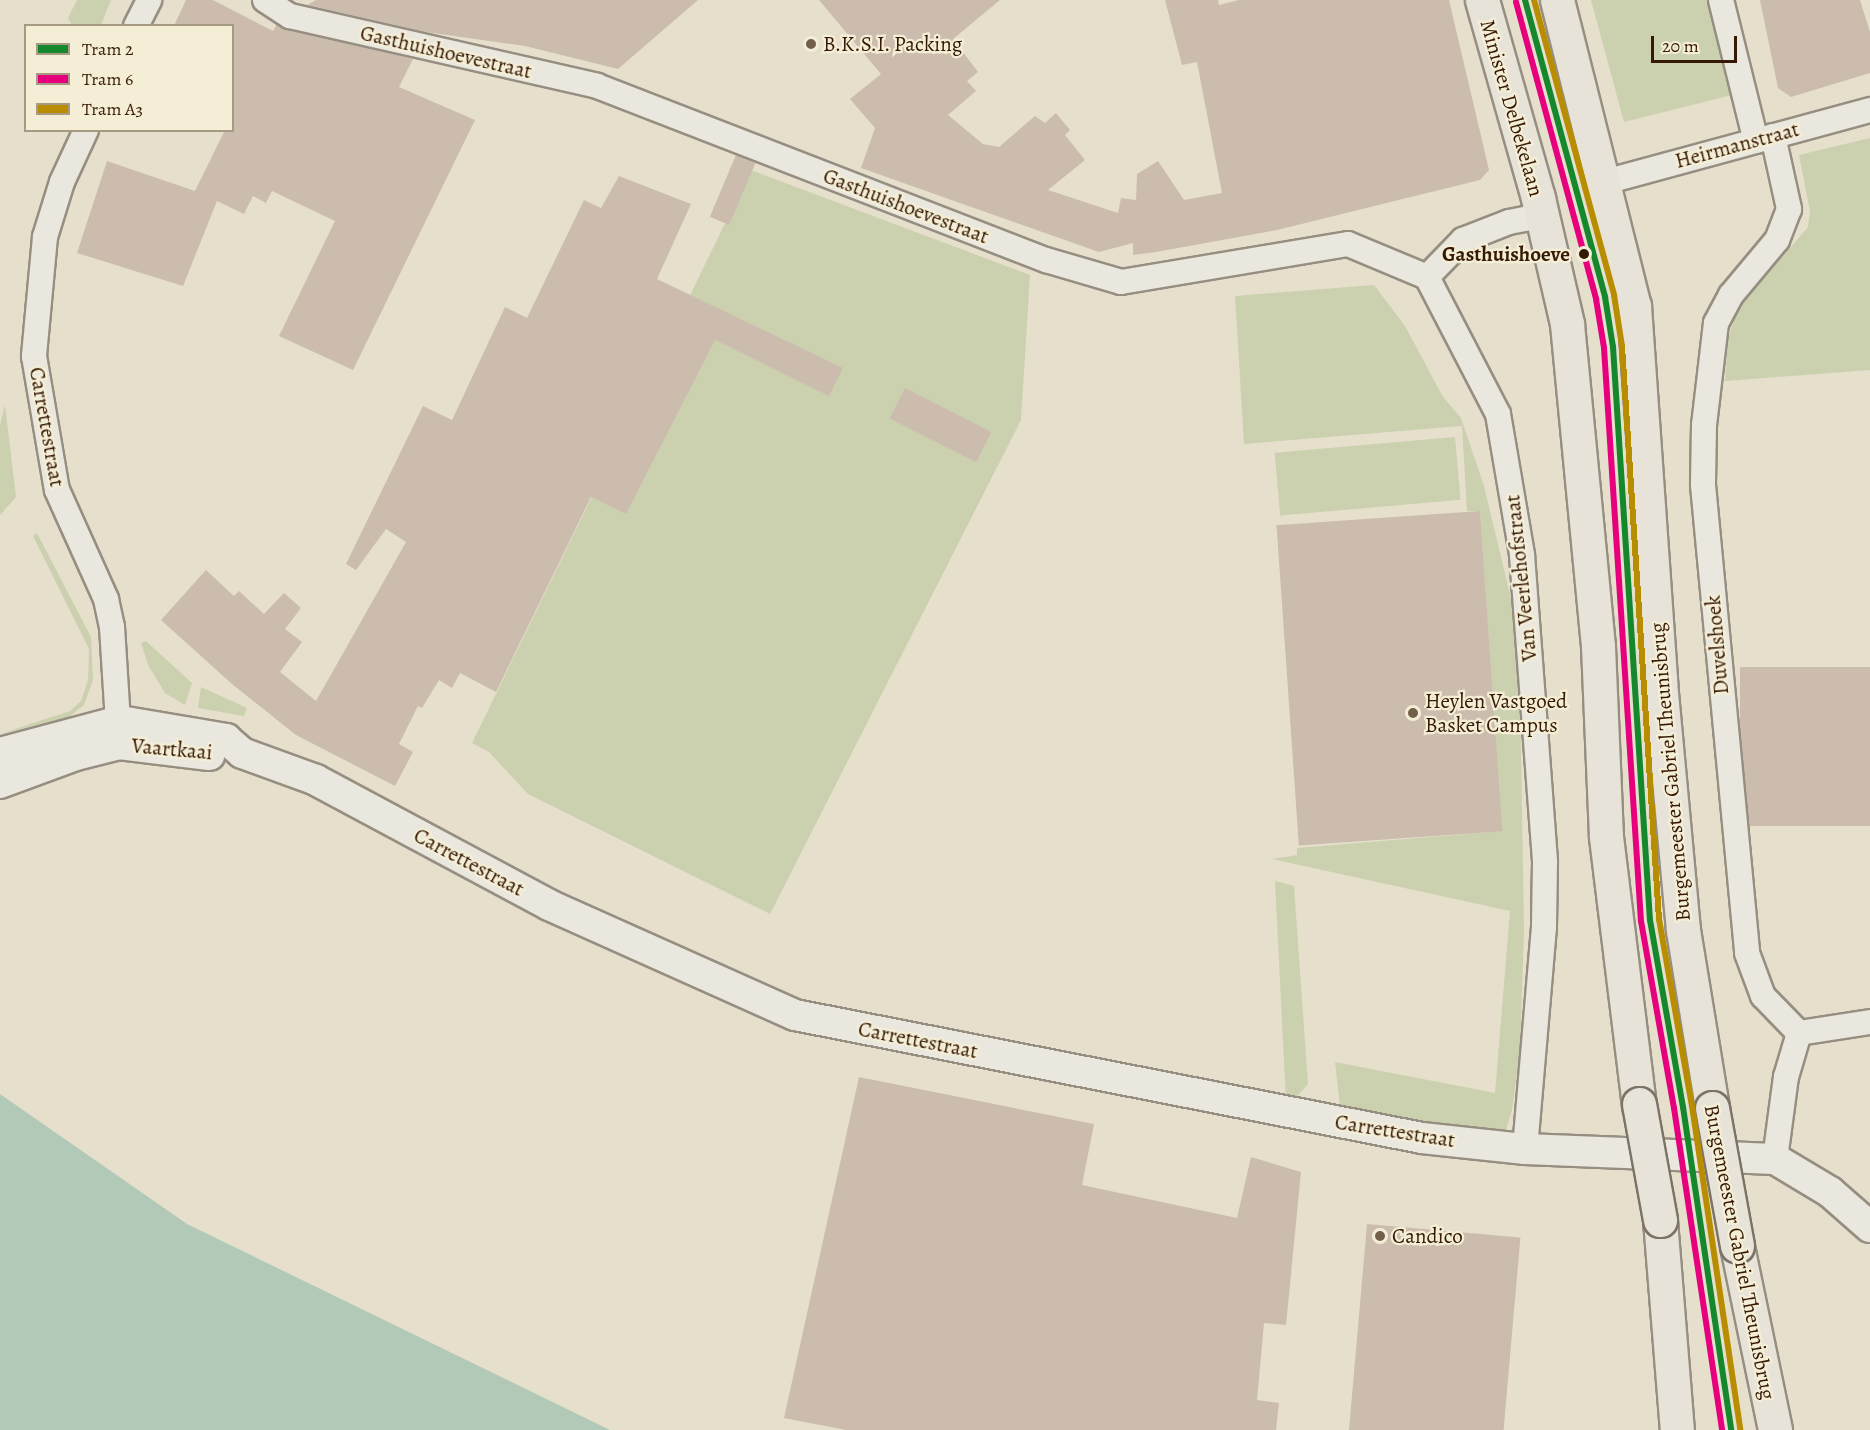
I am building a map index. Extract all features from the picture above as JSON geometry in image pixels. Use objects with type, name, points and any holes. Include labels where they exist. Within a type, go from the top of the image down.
[{"type":"main road","name":"Minister Delbekelaan","points":[[1482,0],[1540,216]]},
{"type":"main road","points":[[1557,0],[1605,182]]},
{"type":"main road","name":"Burgemeester Gabriel Theunisbrug","points":[[1605,182],[1634,306],[1660,682],[1683,930],[1737,1246],[1774,1430]]},
{"type":"main road","points":[[1540,216],[1568,324],[1575,376],[1577,449],[1598,646],[1606,837],[1638,1104],[1660,1220],[1677,1430]]},
{"type":"street","points":[[137,24],[149,0]]},
{"type":"street","name":"Gasthuishoevestraat","points":[[265,0],[290,16],[597,86],[1046,260],[1121,282],[1348,244],[1427,276]]},
{"type":"street","name":"Duvelshoek","points":[[1721,0],[1764,139],[1790,209],[1777,240],[1731,295],[1716,323],[1704,425],[1703,485],[1747,953],[1762,996],[1798,1033]]},
{"type":"street","name":"Heirmanstraat","points":[[1605,182],[1870,110]]},
{"type":"street","name":"Carrettestraat","points":[[85,132],[62,182],[45,237],[34,356],[57,490],[106,599],[120,733]]},
{"type":"street","points":[[1427,276],[1463,240],[1509,222],[1540,216]]},
{"type":"street","name":"Van Veerlehofstraat","points":[[1427,276],[1449,313],[1498,414],[1522,555],[1545,862],[1544,927],[1525,1149]]},
{"type":"street","name":"Vaartkaai","points":[[0,783],[76,755],[120,733]]},
{"type":"street","name":"Vaartkaai","points":[[0,753],[120,733],[202,755],[242,753]]},
{"type":"street","name":"Carrettestraat","points":[[242,753],[316,780],[549,905],[795,1015],[1367,1128],[1525,1149],[1775,1159]]},
{"type":"street","points":[[1870,1022],[1798,1033],[1786,1077],[1775,1159],[1830,1192],[1870,1227]]},
{"type":"shaded area","points":[[77,0],[111,0],[101,24],[71,24],[68,18]]},
{"type":"shaded area","points":[[1591,0],[1710,0],[1736,94],[1624,122]]},
{"type":"shaded area","points":[[1870,138],[1870,370],[1725,381],[1728,338],[1734,320],[1744,302],[1808,227],[1810,211],[1799,155]]},
{"type":"shaded area","points":[[751,170],[1030,275],[1021,420],[770,914],[528,794],[489,752],[472,743]]},
{"type":"shaded area","points":[[1374,285],[1405,326],[1443,397],[1461,418],[1484,486],[1519,632],[1524,929],[1520,1051],[1512,1110],[1504,1136],[1341,1115],[1335,1062],[1495,1093],[1510,911],[1272,859],[1297,855],[1297,848],[1502,831],[1480,511],[1467,511],[1462,426],[1244,444],[1235,296]]},
{"type":"shaded area","points":[[5,405],[16,497],[0,515],[0,425]]},
{"type":"shaded area","points":[[1455,437],[1460,500],[1280,516],[1275,453]]},
{"type":"shaded area","points":[[37,533],[91,637],[93,680],[84,705],[69,717],[0,734],[70,711],[81,701],[88,680],[89,649],[33,536]]},
{"type":"shaded area","points":[[146,641],[192,683],[185,705],[165,693],[148,665],[141,643]]},
{"type":"shaded area","points":[[201,687],[247,708],[244,716],[198,708]]},
{"type":"shaded area","points":[[1275,881],[1294,886],[1308,1084],[1292,1102],[1286,1101]]},
{"type":"shaded area","points":[[0,1094],[187,1224],[610,1430],[0,1430]]},
{"type":"building","points":[[186,0],[213,0],[273,31],[277,24],[413,59],[399,87],[475,120],[353,370],[279,336],[335,221],[272,191],[266,203],[253,196],[244,214],[217,201],[183,286],[77,253],[107,161],[195,191],[224,132],[234,132],[234,24],[175,24]]},
{"type":"building","points":[[316,0],[698,0],[618,69],[525,46],[426,32],[307,5]]},
{"type":"building","points":[[819,0],[1000,0],[953,39],[978,72],[967,81],[976,91],[948,115],[983,144],[999,147],[1035,116],[1045,123],[1056,113],[1070,130],[1065,135],[1085,160],[1048,190],[1118,213],[1121,198],[1136,200],[1137,174],[1158,161],[1184,200],[1222,193],[1197,62],[1182,65],[1165,0],[1218,0],[1219,5],[1239,0],[1449,0],[1489,170],[1480,180],[1277,230],[1133,255],[1133,243],[1099,252],[861,168],[875,128],[850,99],[881,74]]},
{"type":"building","points":[[1760,0],[1860,0],[1870,32],[1870,73],[1791,97],[1778,88]]},
{"type":"building","points":[[736,155],[755,163],[729,225],[710,217]]},
{"type":"building","points":[[619,176],[691,204],[657,279],[843,368],[829,396],[715,340],[626,514],[591,497],[496,692],[460,673],[452,688],[439,680],[422,708],[418,706],[399,744],[413,752],[395,786],[296,735],[232,684],[161,620],[206,570],[234,596],[239,591],[264,614],[284,593],[301,608],[285,629],[302,642],[280,672],[316,701],[406,542],[386,529],[356,570],[346,564],[423,406],[452,420],[505,307],[527,318],[584,200],[601,208]]},
{"type":"building","points":[[905,388],[991,432],[976,462],[890,418]]},
{"type":"building","name":"Heylen Vastgoed Basket Campus","points":[[1480,511],[1502,831],[1299,845],[1276,525]]},
{"type":"building","points":[[1740,667],[1870,667],[1870,826],[1740,826]]},
{"type":"building","points":[[859,1077],[1094,1124],[1082,1185],[1237,1218],[1251,1157],[1301,1172],[1286,1325],[1264,1323],[1257,1400],[1279,1403],[1276,1430],[846,1430],[784,1418]]},
{"type":"building","points":[[1367,1224],[1520,1237],[1504,1430],[1349,1430]]},
{"type":"tram line","name":"2","points":[[1525,0],[1605,297],[1613,347],[1650,920],[1683,1107],[1731,1430]]},
{"type":"tram line","points":[[1526,0],[1527,5]]},
{"type":"tram line","name":"A3","points":[[1534,0],[1614,295],[1622,346],[1659,919],[1692,1106],[1740,1429]]},
{"type":"tram line","name":"6","points":[[1516,2],[1596,299],[1604,348],[1641,921],[1674,1108],[1722,1430]]},
{"type":"place","name":"B.K.S.I. Packing","points":[[811,44]]},
{"type":"place","name":"Gasthuishoeve","points":[[1584,254]]},
{"type":"place","name":"Heylen Vastgoed Basket Campus","points":[[1413,713]]},
{"type":"place","name":"Candico","points":[[1380,1236]]}]
